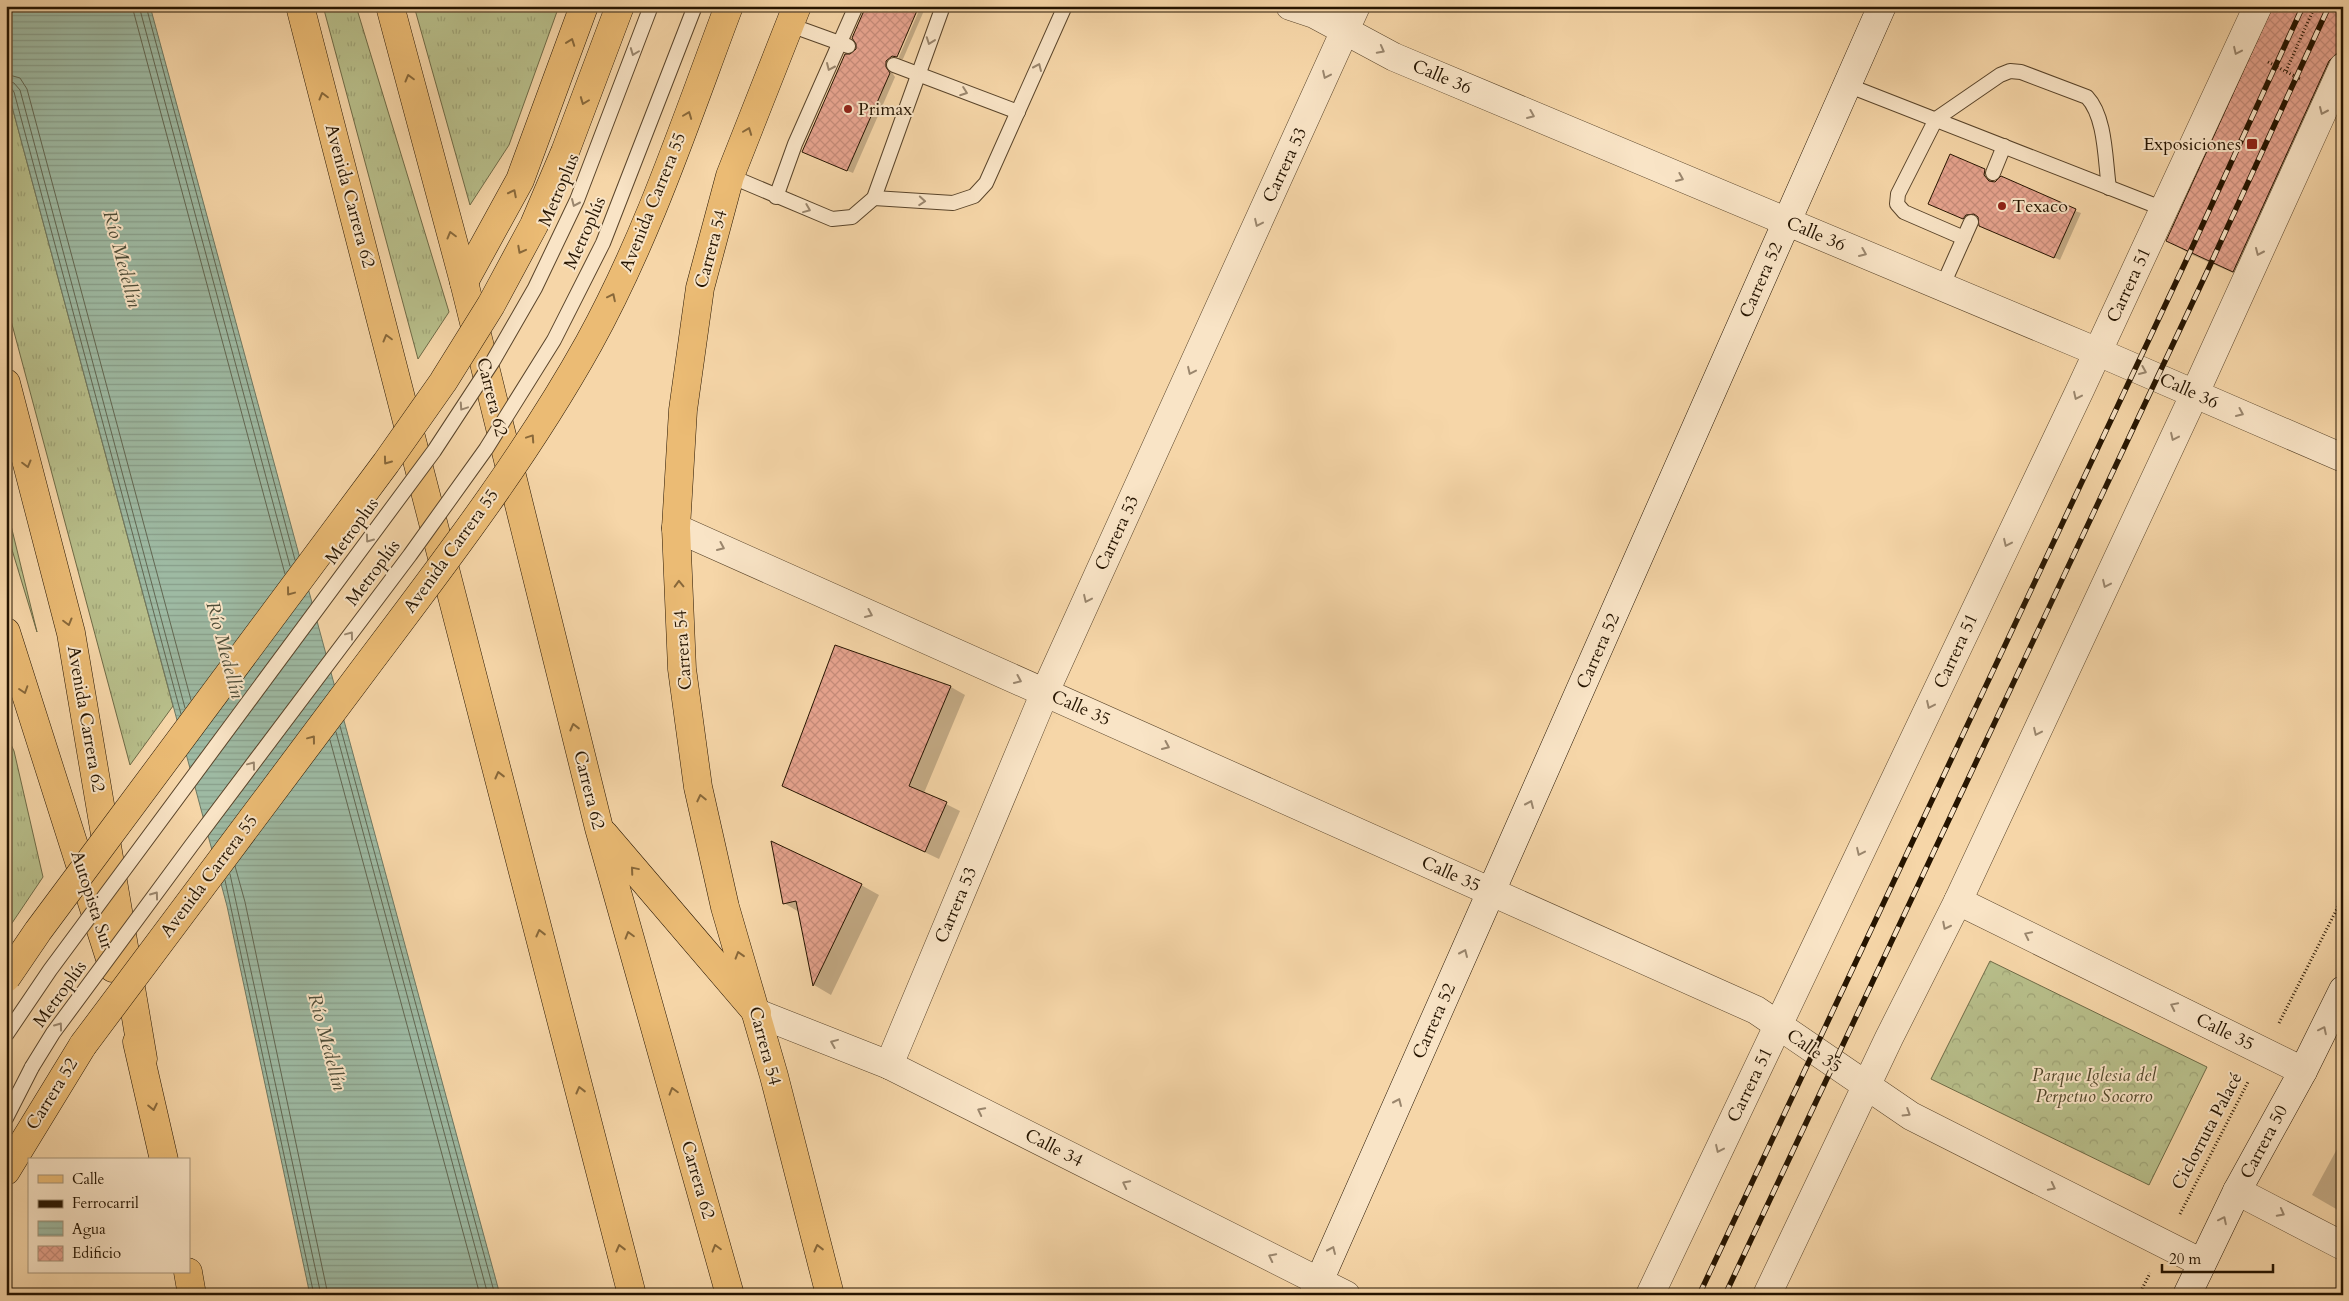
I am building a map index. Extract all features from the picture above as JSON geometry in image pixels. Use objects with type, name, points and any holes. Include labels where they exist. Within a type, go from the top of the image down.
[{"type":"main road","name":"Avenida Carrera 62","points":[[300,6],[632,1295]]},
{"type":"main road","points":[[390,6],[464,282]]},
{"type":"main road","points":[[464,282],[520,180],[584,6]]},
{"type":"main road","points":[[6,978],[38,931],[380,471],[443,382],[491,305],[534,225],[620,6]]},
{"type":"main road","name":"Avenida Carrera 55","points":[[84,1044],[420,596],[546,417],[590,341],[630,261],[665,176],[729,6]]},
{"type":"main road","name":"Carrera 54","points":[[793,15],[730,176],[700,288],[683,410],[676,528],[682,669],[698,787],[725,907],[757,1014],[830,1295]]},
{"type":"main road","name":"Carrera 62","points":[[464,282],[599,828],[730,1295]]},
{"type":"main road","name":"Avenida Carrera 62","points":[[6,383],[71,633],[143,1059]]},
{"type":"main road","name":"Autopista Sur","points":[[7,639],[143,1059],[164,1158]]},
{"type":"main road","points":[[599,828],[757,1014]]},
{"type":"main road","name":"Carrera 52","points":[[6,1171],[84,1044]]},
{"type":"main road","points":[[188,1274],[192,1295]]},
{"type":"street","name":"Calle 36","points":[[1290,6],[1314,14],[1394,57],[2098,352],[2343,458]]},
{"type":"street","name":"Carrera 53","points":[[889,1065],[1045,692],[1356,6]]},
{"type":"street","name":"Carrera 52","points":[[1316,1288],[1882,6]]},
{"type":"street","name":"Carrera 51","points":[[1650,1295],[2098,352],[2258,6]]},
{"type":"street","points":[[1767,1295],[1866,1087],[1958,901],[2195,393],[2343,67]]},
{"type":"street","name":"Calle 35","points":[[676,528],[1756,1010],[1911,1116],[2202,1263]]},
{"type":"street","name":"Calle 35","points":[[1958,901],[2303,1070]]},
{"type":"street","name":"Carrera 50","points":[[2186,1295],[2237,1191],[2303,1070],[2343,990]]},
{"type":"street","name":"Calle 34","points":[[757,1014],[889,1065],[1316,1288],[1346,1295]]},
{"type":"street","points":[[2237,1191],[2343,1246]]},
{"type":"lane","name":"Metroplus","points":[[6,1034],[50,970],[434,451],[493,361],[535,288],[577,200],[652,6]]},
{"type":"lane","name":"Metroplús","points":[[6,1118],[32,1067],[54,1033],[191,846],[410,556],[486,449],[554,340],[603,244],[695,6]]},
{"type":"lane","points":[[776,197],[795,144],[845,44],[856,6]]},
{"type":"lane","points":[[730,176],[832,220],[852,217],[874,198],[943,6]]},
{"type":"lane","points":[[874,198],[953,203],[974,196],[986,184],[1066,6]]},
{"type":"lane","points":[[793,15],[845,44]]},
{"type":"lane","points":[[894,65],[1018,112]]},
{"type":"lane","points":[[1964,238],[1904,212],[1897,204],[1898,194],[1936,120],[2000,75],[2010,71],[2021,72],[2087,97],[2096,108],[2100,122],[2109,188]]},
{"type":"lane","points":[[1847,85],[2164,209]]},
{"type":"lane","points":[[1993,173],[2004,146]]},
{"type":"lane","points":[[1942,287],[1971,222]]},
{"type":"path","points":[[2286,71],[2315,6]]},
{"type":"path","points":[[2261,58],[2302,80]]},
{"type":"path","name":"Ciclorruta Palacé","points":[[2164,1244],[2343,896]]},
{"type":"green space","points":[[323,6],[356,6],[449,312],[418,359]]},
{"type":"green space","points":[[414,6],[559,6],[509,145],[470,205]]},
{"type":"green space","points":[[6,84],[173,706],[130,765],[6,302]]},
{"type":"green space","points":[[6,505],[37,632],[6,530]]},
{"type":"green space","points":[[6,734],[14,751],[43,877],[6,932]]},
{"type":"green space","name":"Parque Iglesia del Perpetuo Socorro","points":[[1990,961],[2207,1067],[2149,1185],[1931,1079]]},
{"type":"water","name":"Río Medellín","points":[[6,6],[150,6],[500,1295],[310,1295],[227,906],[6,84]]},
{"type":"building","name":"Primax","points":[[866,6],[919,6],[897,57],[892,56],[886,61],[886,67],[890,73],[847,171],[802,152],[845,54],[850,54],[856,49],[856,44],[852,38]]},
{"type":"building","name":"Exposiciones","points":[[2273,6],[2343,6],[2343,48],[2329,61],[2233,272],[2166,241]]},
{"type":"building","name":"Texaco","points":[[1950,154],[1985,169],[1984,175],[1989,181],[1995,182],[2001,176],[2076,209],[2054,258],[1979,226],[1978,217],[1974,214],[1966,215],[1963,219],[1928,204]]},
{"type":"building","points":[[835,645],[951,686],[909,786],[947,802],[925,852],[782,786]]},
{"type":"building","points":[[771,841],[862,884],[813,986],[796,901],[783,904]]},
{"type":"railway","points":[[1699,1295],[2185,263],[2303,6]]},
{"type":"railway","points":[[1725,1295],[2206,274],[2329,6]]},
{"type":"place","name":"Primax","points":[[848,109]]},
{"type":"place","name":"Exposiciones","points":[[2252,144]]},
{"type":"place","name":"Texaco","points":[[2002,206]]}]
